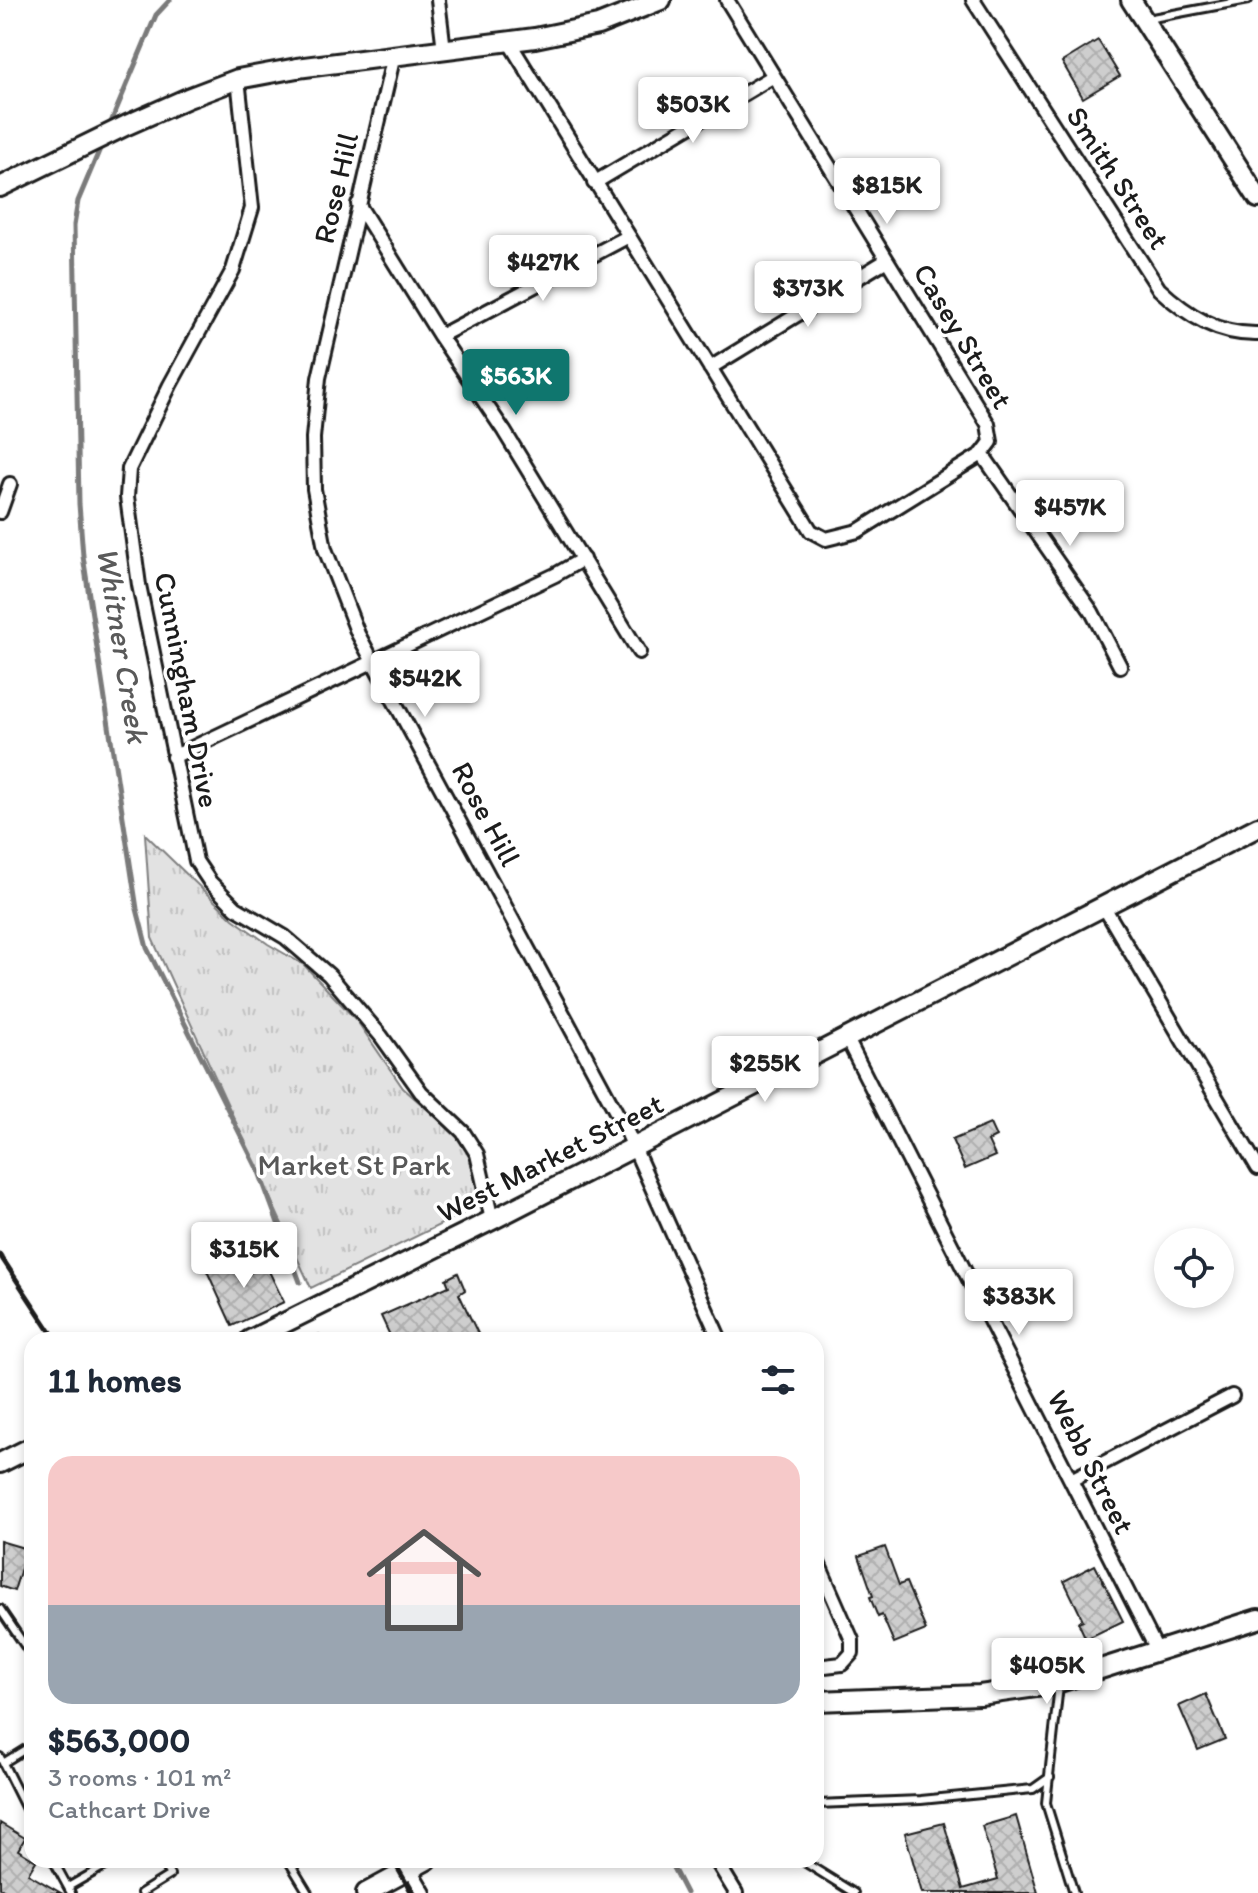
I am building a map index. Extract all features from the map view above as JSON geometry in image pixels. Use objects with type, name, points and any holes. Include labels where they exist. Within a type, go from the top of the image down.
[{"type":"street","points":[[438,0],[444,50]]},
{"type":"street","points":[[0,187],[127,125],[238,79],[297,68],[509,42],[598,25],[661,0]]},
{"type":"street","name":"Casey Street","points":[[727,0],[988,424],[991,442],[982,454]]},
{"type":"street","name":"Smith Street","points":[[973,0],[1159,289],[1183,312],[1221,329],[1258,334]]},
{"type":"street","points":[[1131,0],[1258,198]]},
{"type":"street","points":[[509,42],[811,531],[826,539],[858,531],[982,454],[1092,612],[1120,666]]},
{"type":"street","name":"Rose Hill","points":[[394,55],[319,378],[313,438],[314,489],[325,549],[358,634],[634,1147],[716,1332]]},
{"type":"street","points":[[594,183],[772,77]]},
{"type":"street","name":"Cunningham Drive","points":[[238,79],[252,208],[233,270],[170,385],[129,469],[127,497],[139,585],[196,861],[210,882],[236,908],[285,937],[329,975],[381,1036],[421,1092],[463,1132],[477,1154],[492,1220]]},
{"type":"street","points":[[358,204],[440,336],[504,431],[639,652]]},
{"type":"street","points":[[440,336],[629,236]]},
{"type":"street","points":[[710,368],[887,260]]},
{"type":"street","points":[[0,512],[10,484]]},
{"type":"street","points":[[173,757],[583,559]]},
{"type":"street","name":"West Market Street","points":[[266,1332],[492,1220],[1258,827]]},
{"type":"street","points":[[1104,907],[1258,1168]]},
{"type":"street","name":"Webb Street","points":[[847,1039],[1158,1652]]},
{"type":"street","points":[[1071,1480],[1232,1396]]},
{"type":"street","points":[[0,1463],[24,1451]]},
{"type":"street","points":[[824,1576],[852,1640],[852,1653],[842,1664],[824,1666]]},
{"type":"street","points":[[824,1701],[980,1695],[1059,1682],[1258,1619]]},
{"type":"street","points":[[721,1868],[736,1893]]},
{"type":"street","points":[[366,1893],[410,1869],[424,1893]]},
{"type":"lane","points":[[1144,19],[1248,0]]},
{"type":"lane","points":[[0,1609],[24,1644]]},
{"type":"lane","points":[[1059,1682],[1046,1803],[1074,1893]]},
{"type":"lane","points":[[24,1749],[2,1760],[24,1805]]},
{"type":"lane","points":[[824,1804],[921,1800],[1033,1789],[1050,1777]]},
{"type":"lane","points":[[58,1868],[70,1890],[103,1868]]},
{"type":"lane","points":[[141,1893],[170,1875],[165,1868]]},
{"type":"lane","points":[[293,1868],[308,1893]]},
{"type":"lane","points":[[814,1868],[854,1893]]},
{"type":"green space","name":"Market St Park","points":[[145,834],[233,919],[304,965],[357,1021],[403,1088],[460,1138],[472,1163],[481,1201],[474,1208],[311,1288],[152,938]]},
{"type":"building","points":[[1098,40],[1120,76],[1083,98],[1062,62]]},
{"type":"building","points":[[990,1124],[996,1137],[988,1141],[995,1156],[965,1169],[952,1140]]},
{"type":"building","points":[[242,1254],[250,1273],[266,1265],[284,1302],[232,1326],[207,1271]]},
{"type":"building","points":[[458,1273],[465,1290],[459,1294],[477,1332],[388,1332],[381,1316],[449,1286],[446,1279]]},
{"type":"building","points":[[0,1541],[24,1548],[24,1559],[14,1591],[0,1586]]},
{"type":"building","points":[[885,1547],[899,1585],[906,1582],[926,1630],[894,1643],[882,1615],[878,1617],[859,1556]]},
{"type":"building","points":[[1095,1565],[1123,1621],[1086,1639],[1078,1622],[1083,1620],[1064,1581]]},
{"type":"building","points":[[1206,1694],[1225,1739],[1198,1750],[1179,1706]]},
{"type":"building","points":[[1016,1816],[1038,1893],[922,1893],[905,1833],[944,1823],[963,1889],[998,1879],[982,1826]]},
{"type":"building","points":[[0,1823],[24,1837],[18,1850],[24,1854],[24,1868],[32,1868],[28,1874],[61,1893],[9,1893],[0,1888]]},
{"type":"waterway","name":"Whitner Creek","points":[[109,127],[156,15],[170,0]]},
{"type":"waterway","name":"Whitner Creek","points":[[102,144],[78,201],[74,225],[79,504],[83,556],[137,909],[147,948],[259,1172],[300,1282]]},
{"type":"waterway","name":"Whitner Creek","points":[[673,1868],[686,1893]]},
{"type":"railway","points":[[0,1255],[51,1332]]},
{"type":"railway","points":[[398,1868],[412,1893]]}]
